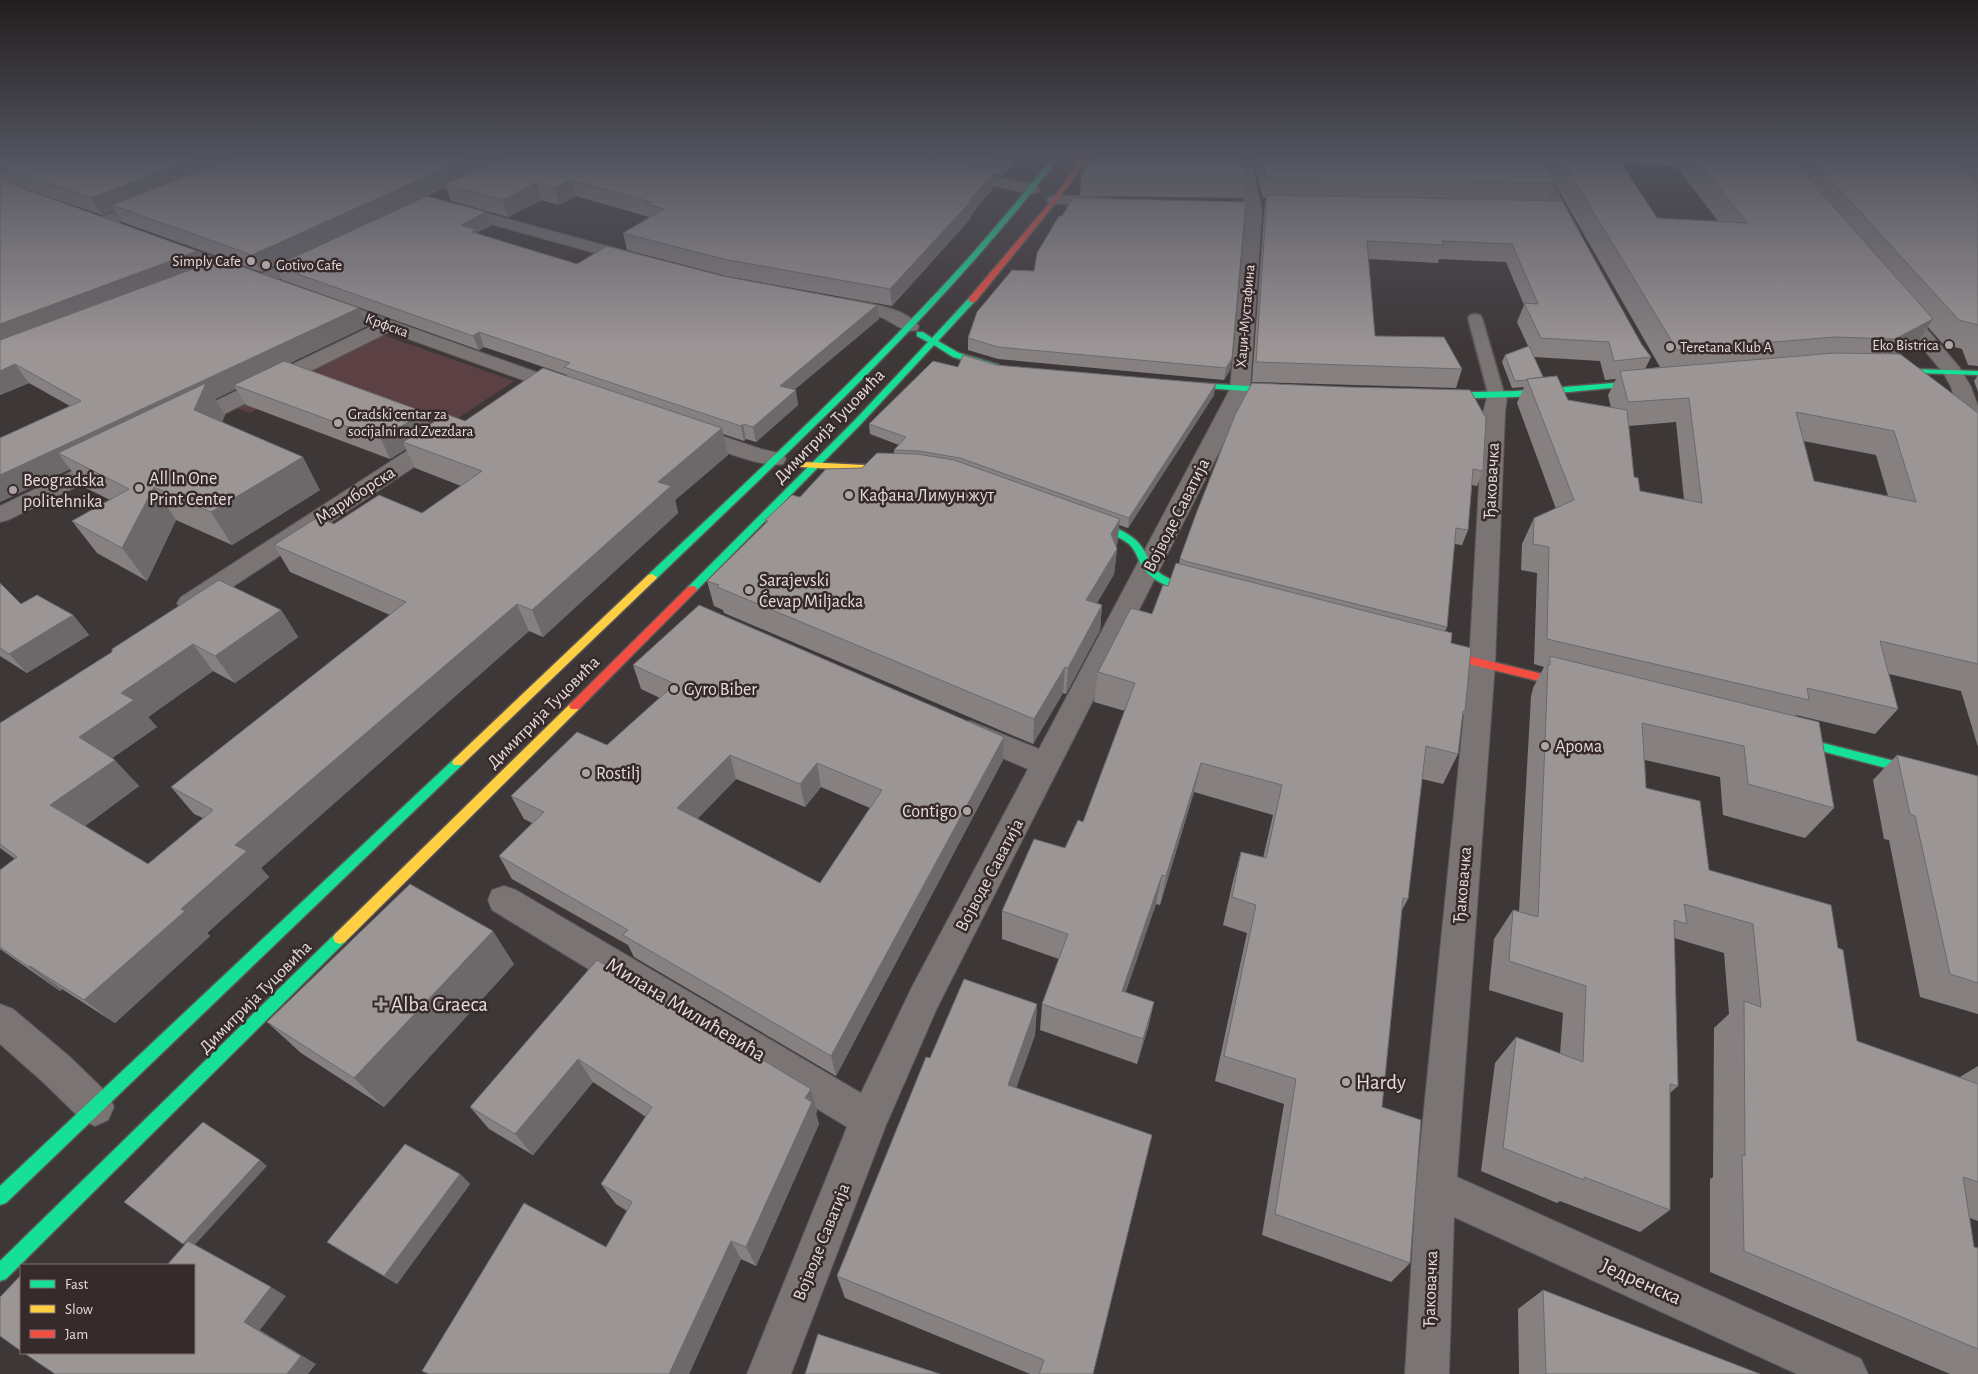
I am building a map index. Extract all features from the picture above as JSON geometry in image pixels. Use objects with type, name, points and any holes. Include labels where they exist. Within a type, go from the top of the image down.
[{"type":"main road","name":"Димитрија Туцовића","points":[[0,1197],[785,461],[1006,219]]},
{"type":"main road","name":"Димитрија Туцовића","points":[[0,1273],[814,467],[933,344],[1039,219]]},
{"type":"main road","points":[[910,326],[933,344],[957,355],[983,364],[1011,369]]},
{"type":"main road","points":[[1875,370],[1978,373]]},
{"type":"main road","points":[[1420,396],[1497,397],[1661,381]]},
{"type":"main road","points":[[1169,383],[1298,392]]},
{"type":"main road","points":[[785,461],[814,467],[900,469]]},
{"type":"main road","points":[[1072,517],[1111,531],[1134,544],[1148,569],[1174,584],[1212,594]]},
{"type":"main road","points":[[1419,648],[1586,689]]},
{"type":"main road","points":[[1775,735],[1978,787]]},
{"type":"street","points":[[91,219],[128,233]]},
{"type":"street","points":[[101,223],[111,219]]},
{"type":"street","points":[[506,219],[653,265]]},
{"type":"street","name":"Хаџи-Мустафина","points":[[1240,389],[1258,219]]},
{"type":"street","points":[[1564,219],[1578,245]]},
{"type":"street","points":[[146,239],[290,290]]},
{"type":"street","points":[[262,280],[330,249]]},
{"type":"street","points":[[202,279],[229,268]]},
{"type":"street","points":[[1884,291],[1953,372],[1961,387],[1978,436]]},
{"type":"street","name":"Крфска","points":[[308,296],[582,395]]},
{"type":"street","points":[[824,301],[888,313],[910,326]]},
{"type":"street","points":[[169,432],[389,325]]},
{"type":"street","points":[[1646,366],[1661,381]]},
{"type":"street","points":[[509,394],[534,378]]},
{"type":"street","name":"Војводе Саватија","points":[[769,1374],[869,1119],[924,998],[1047,765],[1240,389]]},
{"type":"street","name":"Ђаковачка","points":[[1427,1374],[1436,1188],[1482,664],[1494,413],[1497,397]]},
{"type":"street","points":[[672,426],[754,454],[785,461]]},
{"type":"street","name":"Мариборска","points":[[175,613],[459,427]]},
{"type":"street","points":[[0,514],[125,454]]},
{"type":"street","points":[[675,604],[702,616]]},
{"type":"street","points":[[947,722],[1047,765]]},
{"type":"street","name":"Милана Милићевића","points":[[504,900],[869,1119]]},
{"type":"street","points":[[0,1021],[57,1070],[95,1107]]},
{"type":"street","name":"Једренска","points":[[1436,1188],[1846,1374]]},
{"type":"lane","points":[[1474,318],[1497,397]]},
{"type":"shaded area","points":[[383,335],[514,381],[437,432],[307,383],[250,413],[230,406]]},
{"type":"building","points":[[0,219],[109,219],[197,251],[0,324]]},
{"type":"building","points":[[152,219],[332,219],[252,255]]},
{"type":"building","points":[[377,219],[472,219],[461,225],[477,230],[472,232],[577,264],[607,246],[723,276],[877,305],[780,386],[796,390],[753,427],[743,424],[741,426],[564,367],[570,363],[479,332],[473,336],[275,266]]},
{"type":"building","points":[[647,219],[954,219],[890,289],[723,259],[623,233]]},
{"type":"building","points":[[1057,219],[1244,219],[1232,358],[1226,368],[998,347],[968,338],[977,312],[1012,270],[1034,271],[1037,253]]},
{"type":"building","points":[[1265,219],[1572,219],[1642,345],[1651,357],[1614,361],[1609,342],[1541,338],[1524,303],[1538,304],[1512,244],[1442,241],[1444,245],[1367,241],[1375,336],[1444,337],[1462,369],[1256,362]]},
{"type":"building","points":[[1598,219],[1677,219],[1747,223],[1744,219],[1845,219],[1933,319],[1895,339],[1835,337],[1677,350]]},
{"type":"building","points":[[1867,219],[1978,219],[1978,325],[1959,320]]},
{"type":"building","points":[[220,259],[359,308],[0,475],[0,438],[81,401],[15,364],[0,371],[0,340]]},
{"type":"building","points":[[1529,346],[1543,377],[1515,381],[1505,355]]},
{"type":"building","points":[[1835,353],[1900,354],[1978,413],[1978,664],[1880,641],[1898,709],[1807,688],[1809,700],[1547,639],[1549,547],[1533,544],[1534,518],[1574,500],[1527,379],[1557,376],[1568,400],[1627,410],[1634,477],[1638,478],[1640,491],[1702,503],[1689,398],[1628,402],[1620,371]],"holes":[[[1796,412],[1894,431],[1916,502],[1814,481]]]},
{"type":"building","points":[[963,355],[996,365],[1216,384],[1129,518],[960,458],[919,451],[894,450],[906,437],[869,424],[933,361],[958,367]]},
{"type":"building","points":[[284,361],[424,412],[381,439],[234,385]]},
{"type":"building","points":[[543,368],[722,428],[658,482],[671,486],[532,610],[517,604],[235,845],[247,851],[181,909],[185,911],[84,1000],[0,947],[0,870],[17,857],[0,844],[0,723],[112,652],[112,649],[219,580],[281,610],[215,656],[193,644],[121,693],[134,700],[79,737],[115,760],[50,805],[148,864],[213,810],[171,787],[406,602],[274,545],[318,517],[334,524],[379,495],[422,513],[482,471],[403,442],[446,414],[465,421]]},
{"type":"building","points":[[206,383],[194,410],[303,457],[211,512],[154,487],[122,548],[72,521],[129,489],[58,453]]},
{"type":"building","points":[[1252,383],[1470,390],[1486,418],[1483,471],[1473,469],[1468,530],[1456,528],[1447,627],[1185,561],[1180,558],[1235,415]]},
{"type":"building","points":[[877,453],[917,454],[954,460],[1120,519],[1111,534],[1117,549],[1086,600],[1102,605],[1068,668],[1065,667],[1034,719],[717,587],[719,585],[707,581],[768,521],[765,520],[792,495],[800,497],[826,469],[862,468]]},
{"type":"building","points":[[1176,563],[1452,633],[1451,643],[1471,648],[1465,711],[1463,711],[1458,754],[1426,746],[1408,899],[1403,898],[1382,1107],[1421,1120],[1410,1263],[1275,1214],[1296,1079],[1224,1056],[1256,905],[1232,897],[1241,852],[1266,858],[1282,785],[1201,763],[1166,876],[1162,875],[1122,991],[1154,1002],[1143,1039],[1042,1004],[1068,934],[1002,911],[1034,839],[1065,848],[1078,820],[1083,822],[1135,683],[1098,672],[1131,608],[1152,614],[1163,585],[1168,586]]},
{"type":"building","points":[[0,583],[21,604],[37,595],[73,615],[9,654],[0,648]]},
{"type":"building","points":[[699,605],[1004,737],[831,1056],[623,935],[628,930],[499,856],[544,812],[511,796],[577,732],[607,745],[675,684],[633,665]],"holes":[[[730,755],[800,784],[817,763],[882,790],[820,883],[677,808]]]},
{"type":"building","points":[[1550,656],[1819,722],[1834,808],[1748,784],[1744,746],[1642,723],[1646,788],[1700,801],[1709,870],[1831,905],[1838,948],[1843,950],[1857,1041],[1978,1084],[1978,1182],[1963,1177],[1974,1247],[1978,1248],[1978,1349],[1744,1251],[1742,1155],[1745,1156],[1744,1001],[1761,1007],[1753,924],[1684,904],[1687,924],[1674,920],[1678,1086],[1670,1084],[1670,1210],[1584,1177],[1584,1180],[1503,1148],[1516,1037],[1583,1062],[1586,986],[1509,961],[1513,910],[1538,917],[1548,665],[1550,665]]},
{"type":"building","points":[[1897,755],[1978,776],[1978,983],[1950,974],[1915,816],[1910,814]]},
{"type":"building","points":[[410,884],[493,931],[354,1078],[267,1022]]},
{"type":"building","points":[[597,960],[811,1089],[805,1098],[812,1102],[746,1247],[731,1241],[669,1374],[429,1374],[422,1371],[524,1203],[606,1247],[632,1202],[601,1184],[652,1107],[578,1059],[515,1134],[470,1107]]},
{"type":"building","points":[[964,979],[1037,1004],[1008,1085],[1152,1135],[1093,1374],[1039,1374],[1044,1360],[837,1276],[926,1057],[930,1058]]},
{"type":"building","points":[[203,1122],[260,1160],[183,1244],[124,1202]]},
{"type":"building","points":[[405,1144],[460,1174],[384,1276],[327,1242]]},
{"type":"building","points":[[188,1241],[271,1287],[244,1322],[301,1356],[287,1374],[55,1374],[25,1354],[195,1354],[195,1264],[168,1264]]},
{"type":"building","points":[[20,1276],[20,1350],[0,1336],[0,1297]]},
{"type":"building","points":[[1543,1290],[1760,1374],[1546,1374]]},
{"type":"building","points":[[818,1334],[940,1374],[805,1374]]},
{"type":"traffic: fast","points":[[652,577],[880,356],[953,279],[1005,219]]},
{"type":"traffic: fast","points":[[692,589],[857,423],[972,300]]},
{"type":"traffic: fast","points":[[920,334],[956,355],[996,367]]},
{"type":"traffic: fast","points":[[1885,370],[1978,373]]},
{"type":"traffic: fast","points":[[1436,396],[1516,394],[1650,382]]},
{"type":"traffic: fast","points":[[1179,384],[1285,391]]},
{"type":"traffic: fast","points":[[1083,520],[1127,538],[1137,548],[1148,568],[1160,578],[1204,592]]},
{"type":"traffic: fast","points":[[1787,738],[1978,787]]},
{"type":"traffic: fast","points":[[0,1197],[458,762]]},
{"type":"traffic: fast","points":[[0,1273],[340,938]]},
{"type":"traffic: slow","points":[[804,465],[885,469]]},
{"type":"traffic: slow","points":[[458,762],[652,577]]},
{"type":"traffic: slow","points":[[340,938],[575,706]]},
{"type":"traffic: jam","points":[[972,300],[1039,219]]},
{"type":"traffic: jam","points":[[575,706],[692,589]]},
{"type":"traffic: jam","points":[[1432,651],[1575,686]]},
{"type":"place","name":"Simply Cafe","points":[[251,261]]},
{"type":"place","name":"Gotivo Cafe","points":[[266,265]]},
{"type":"place","name":"Eko Bistrica","points":[[1949,345]]},
{"type":"place","name":"Teretana Klub A","points":[[1670,347]]},
{"type":"place","name":"Gradski centar za socijalni rad Zvezdara","points":[[338,423]]},
{"type":"place","name":"All In One Print Center","points":[[139,488]]},
{"type":"place","name":"Beogradska politehnika","points":[[13,490]]},
{"type":"place","name":"Кафана Лимун жут","points":[[849,495]]},
{"type":"place","name":"Sarajevski Ćevap Miljacka","points":[[749,590]]},
{"type":"place","name":"Gyro Biber","points":[[674,689]]},
{"type":"place","name":"Арома","points":[[1545,746]]},
{"type":"place","name":"Rostilj","points":[[586,773]]},
{"type":"place","name":"Contigo","points":[[967,811]]},
{"type":"place","name":"Alba Graeca","points":[[381,1004]]},
{"type":"place","name":"Hardy","points":[[1346,1082]]}]
